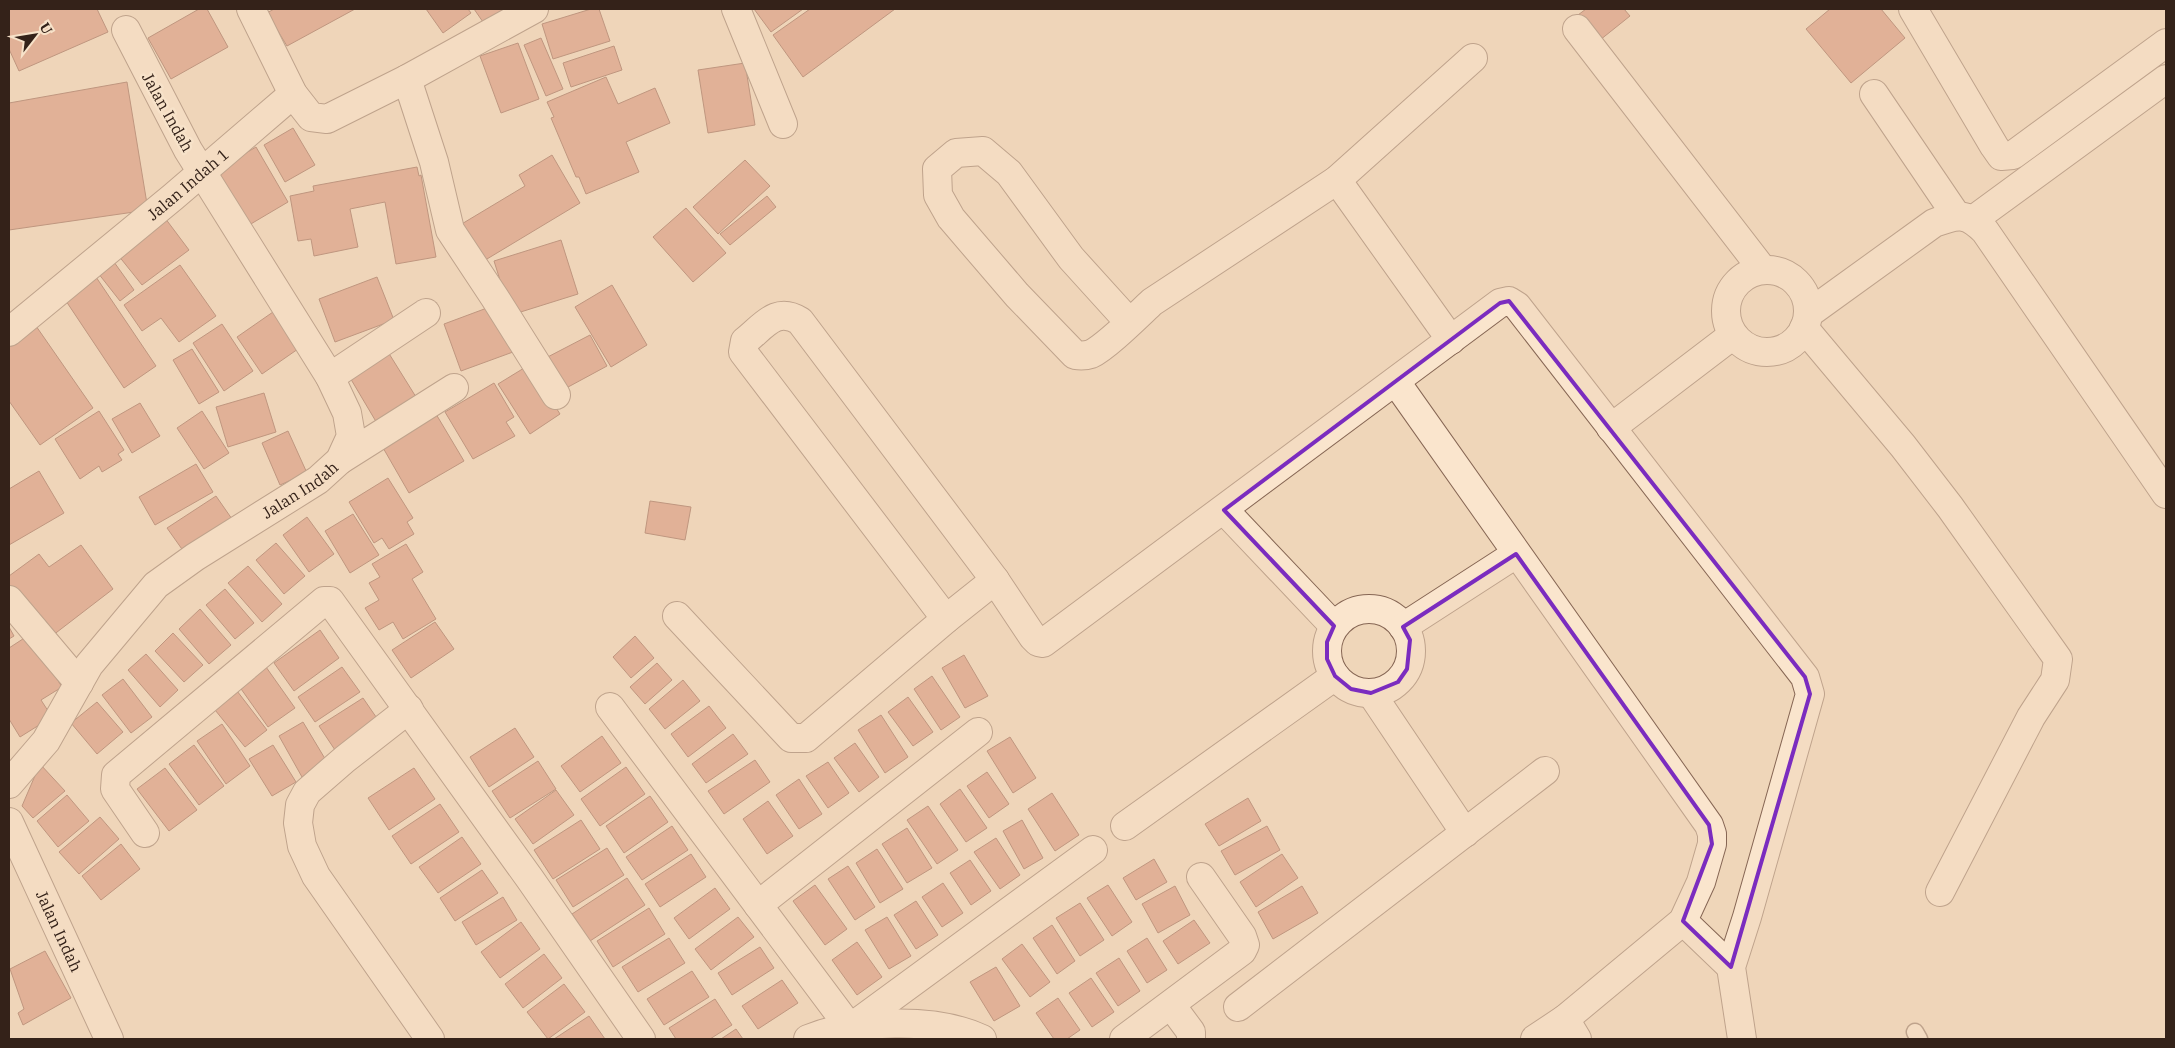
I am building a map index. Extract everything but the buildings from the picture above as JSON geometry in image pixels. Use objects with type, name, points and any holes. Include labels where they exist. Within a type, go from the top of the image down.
[{"type":"street","points":[[251,9],[293,94],[311,117],[327,119],[407,79],[534,9]]},
{"type":"street","points":[[736,9],[783,124]]},
{"type":"street","points":[[1913,9],[2001,156],[2012,155],[2166,43]]},
{"type":"street","name":"Jalan Indah","points":[[9,784],[46,742],[88,665],[156,584],[195,557],[318,480],[340,460],[351,436],[347,412],[330,377],[202,171],[141,63],[126,30]]},
{"type":"street","points":[[1577,30],[1763,270]]},
{"type":"street","points":[[1129,322],[1071,258],[1009,173],[983,151],[956,153],[937,169],[938,195],[951,218],[1017,295],[1075,355],[1092,353],[1129,322],[1152,302],[1337,180],[1473,58]]},
{"type":"street","points":[[407,79],[434,162],[450,230],[556,395]]},
{"type":"street","points":[[1940,892],[2031,717],[2055,680],[2058,659],[1938,492],[1806,321],[1806,300],[1800,287],[1790,278],[1777,271],[1763,270],[1750,274],[1737,282],[1730,294],[1726,308],[1728,322],[1733,335],[1744,345],[1756,350],[1771,352],[1784,348],[1796,340],[1806,321],[1934,223],[1964,217],[2166,79]]},
{"type":"street","name":"Jalan Indah 1","points":[[9,332],[293,94]]},
{"type":"street","points":[[1874,94],[1964,217],[1985,231],[2166,494]]},
{"type":"street","points":[[1337,180],[1451,340]]},
{"type":"street","points":[[946,619],[744,352],[745,341],[778,315],[790,315],[800,321],[996,580],[1034,637],[1038,642],[1044,643],[1500,303],[1509,301],[1517,306],[1804,678],[1810,694],[1747,917],[1731,966],[1742,1039]]},
{"type":"street","points":[[330,377],[426,314]]},
{"type":"street","points":[[1611,428],[1733,335]]},
{"type":"street","points":[[1396,382],[1709,825],[1712,834],[1712,844],[1701,882],[1683,921],[1571,1029],[1535,1039]]},
{"type":"street","points":[[340,460],[454,388]]},
{"type":"street","points":[[1224,510],[1334,626]]},
{"type":"street","points":[[1404,627],[1516,554]]},
{"type":"street","points":[[677,616],[792,738],[800,739],[806,738],[946,619],[996,580]]},
{"type":"street","points":[[9,600],[79,683]]},
{"type":"street","points":[[145,833],[115,789],[116,775],[324,601],[330,601],[409,709],[641,1039]]},
{"type":"street","points":[[1369,608],[1382,610],[1394,617],[1404,627],[1410,640],[1411,655],[1407,669],[1398,682],[1386,690],[1371,693],[1351,689],[1335,676],[1327,660],[1328,642],[1334,626],[1344,616],[1356,610],[1369,608]]},
{"type":"street","points":[[1125,826],[1335,676]]},
{"type":"street","points":[[1371,693],[1465,833]]},
{"type":"street","points":[[610,706],[850,1028]]},
{"type":"street","points":[[409,709],[345,759],[307,792],[300,806],[298,823],[302,846],[316,876],[396,994],[430,1039]]},
{"type":"street","points":[[758,905],[978,732]]},
{"type":"street","points":[[1238,1008],[1544,771]]},
{"type":"street","name":"Jalan Indah","points":[[9,822],[109,1039]]},
{"type":"street","points":[[850,1028],[1093,850]]},
{"type":"street","points":[[1124,1039],[1242,951],[1246,945],[1242,936],[1201,876]]},
{"type":"street","points":[[1683,921],[1731,966]]},
{"type":"street","points":[[1171,1005],[1191,1032],[1191,1039]]},
{"type":"street","points":[[808,1039],[826,1032],[904,1023],[942,1027],[982,1039]]},
{"type":"highlighted area","points":[[1509,301],[1805,677],[1810,694],[1731,967],[1683,921],[1712,844],[1709,825],[1516,554],[1403,627],[1410,640],[1407,669],[1398,682],[1371,693],[1351,689],[1335,676],[1327,659],[1327,642],[1334,626],[1224,510],[1500,303]]}]
